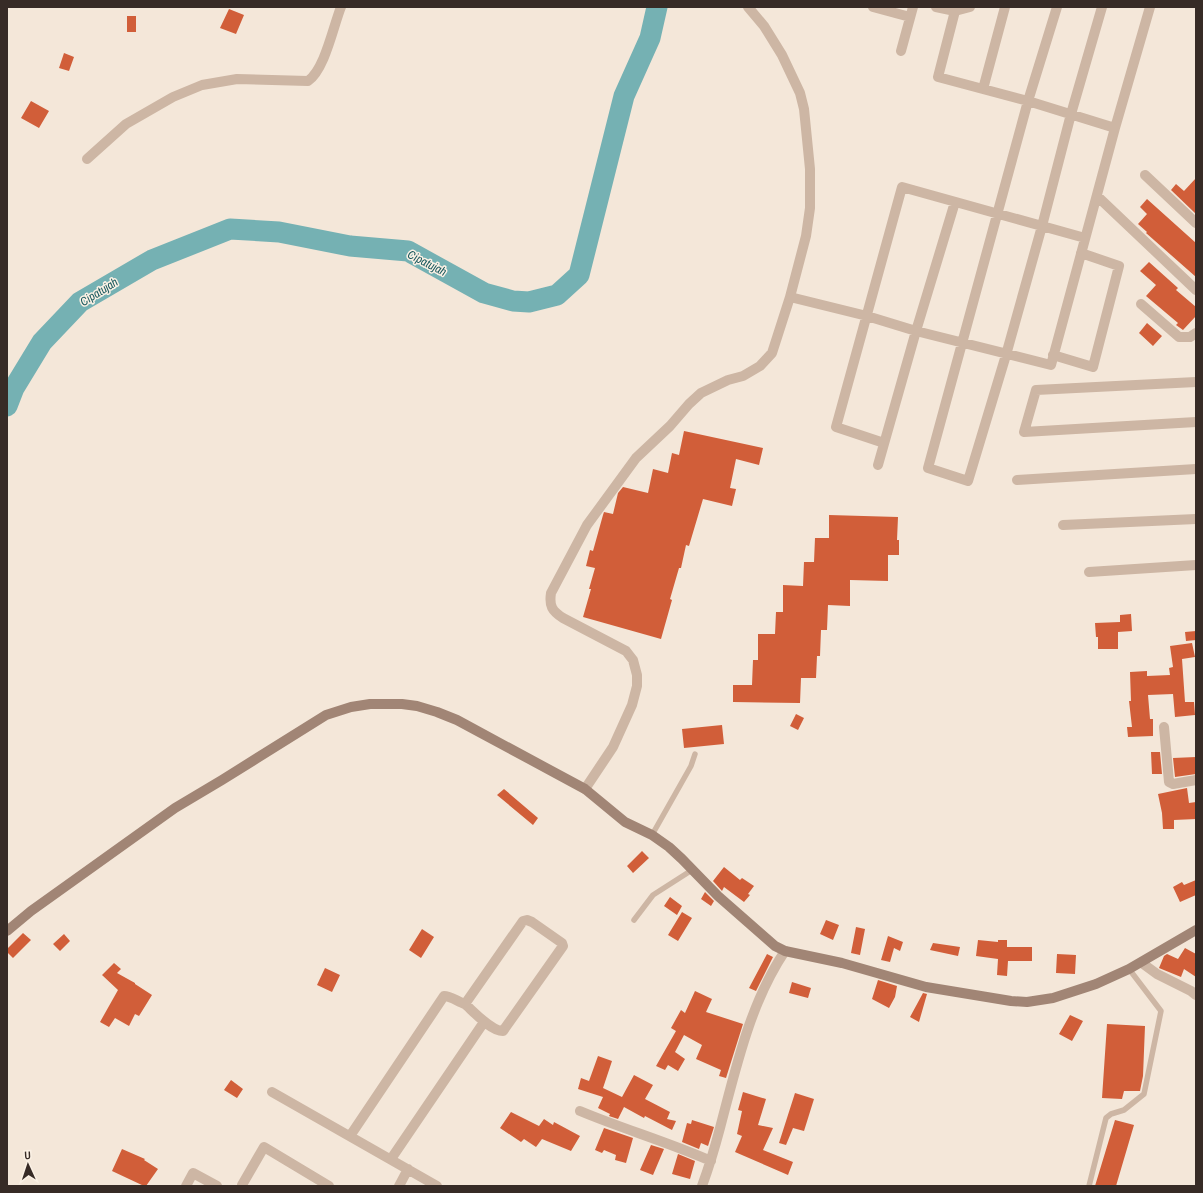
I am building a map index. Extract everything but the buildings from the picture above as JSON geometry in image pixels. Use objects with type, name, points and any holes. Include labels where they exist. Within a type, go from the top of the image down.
[{"type":"street","points":[[87,159],[126,124],[173,97],[202,85],[237,79],[308,81],[316,73],[324,56],[340,7]]},
{"type":"street","points":[[585,789],[613,747],[632,705],[637,686],[637,675],[633,660],[626,651],[554,612],[550,602],[551,594],[587,525],[636,458],[670,426],[689,404],[701,393],[728,380],[743,376],[760,366],[768,359],[772,353],[790,297],[806,236],[810,208],[810,169],[804,109],[800,93],[782,55],[764,26],[748,7]]},
{"type":"street","points":[[873,7],[910,17]]},
{"type":"street","points":[[901,51],[913,7]]},
{"type":"street","points":[[936,7],[955,11],[970,7]]},
{"type":"street","points":[[983,89],[1005,7]]},
{"type":"street","points":[[1057,7],[1028,101],[928,468],[968,481],[1006,355],[1071,114],[1102,7]]},
{"type":"street","points":[[790,297],[867,316],[916,332],[1051,365],[1115,128],[1150,7]]},
{"type":"street","points":[[955,11],[938,76],[1028,101],[1115,128]]},
{"type":"street","points":[[1145,175],[1196,223]]},
{"type":"street","points":[[884,442],[836,427],[902,187],[1085,238]]},
{"type":"street","points":[[1097,196],[1196,290]]},
{"type":"street","points":[[878,465],[955,202]]},
{"type":"street","points":[[1053,355],[1093,367],[1119,266],[1081,253]]},
{"type":"street","points":[[1141,304],[1179,337],[1190,337],[1196,333]]},
{"type":"street","points":[[1196,382],[1036,390],[1024,432],[1196,422]]},
{"type":"street","points":[[1017,480],[1196,469]]},
{"type":"street","points":[[1063,525],[1196,518]]},
{"type":"street","points":[[1089,572],[1196,565]]},
{"type":"street","points":[[7,930],[31,911],[175,808],[326,715],[345,709],[370,704],[402,704],[417,706],[457,720],[585,789],[624,822],[652,835],[669,847],[718,896],[764,937],[775,946],[785,951],[842,962],[926,987],[1011,1001],[1034,1001],[1053,998],[1096,984],[1142,963],[1196,930]]},
{"type":"street","points":[[1164,727],[1169,782],[1173,784],[1196,780]]},
{"type":"street","points":[[350,1136],[444,996],[448,996],[465,1004],[484,1022],[499,1031],[502,1031],[563,946],[562,943],[532,922],[527,920],[523,921],[465,1004]]},
{"type":"street","points":[[702,1186],[711,1161],[741,1050],[754,1012],[773,968],[785,951]]},
{"type":"street","points":[[1142,963],[1157,974],[1196,995]]},
{"type":"street","points":[[391,1159],[484,1022]]},
{"type":"street","points":[[272,1092],[437,1186]]},
{"type":"street","points":[[580,1111],[611,1124],[682,1148],[711,1161]]},
{"type":"street","points":[[242,1186],[264,1147],[329,1186]]},
{"type":"street","points":[[399,1186],[408,1169]]},
{"type":"street","points":[[186,1186],[193,1173],[216,1186]]},
{"type":"lane","points":[[652,835],[691,766],[696,754]]},
{"type":"lane","points":[[634,920],[653,895],[692,870]]},
{"type":"lane","points":[[1089,1186],[1106,1118],[1111,1114],[1124,1110],[1144,1094],[1154,1049],[1161,1011],[1129,969]]},
{"type":"waterway","name":"Cipatujah","points":[[7,406],[14,388],[42,342],[80,302],[152,260],[230,229],[279,232],[350,246],[408,251],[484,293],[513,301],[529,302],[557,295],[579,275],[624,96],[650,38],[657,7]]}]
